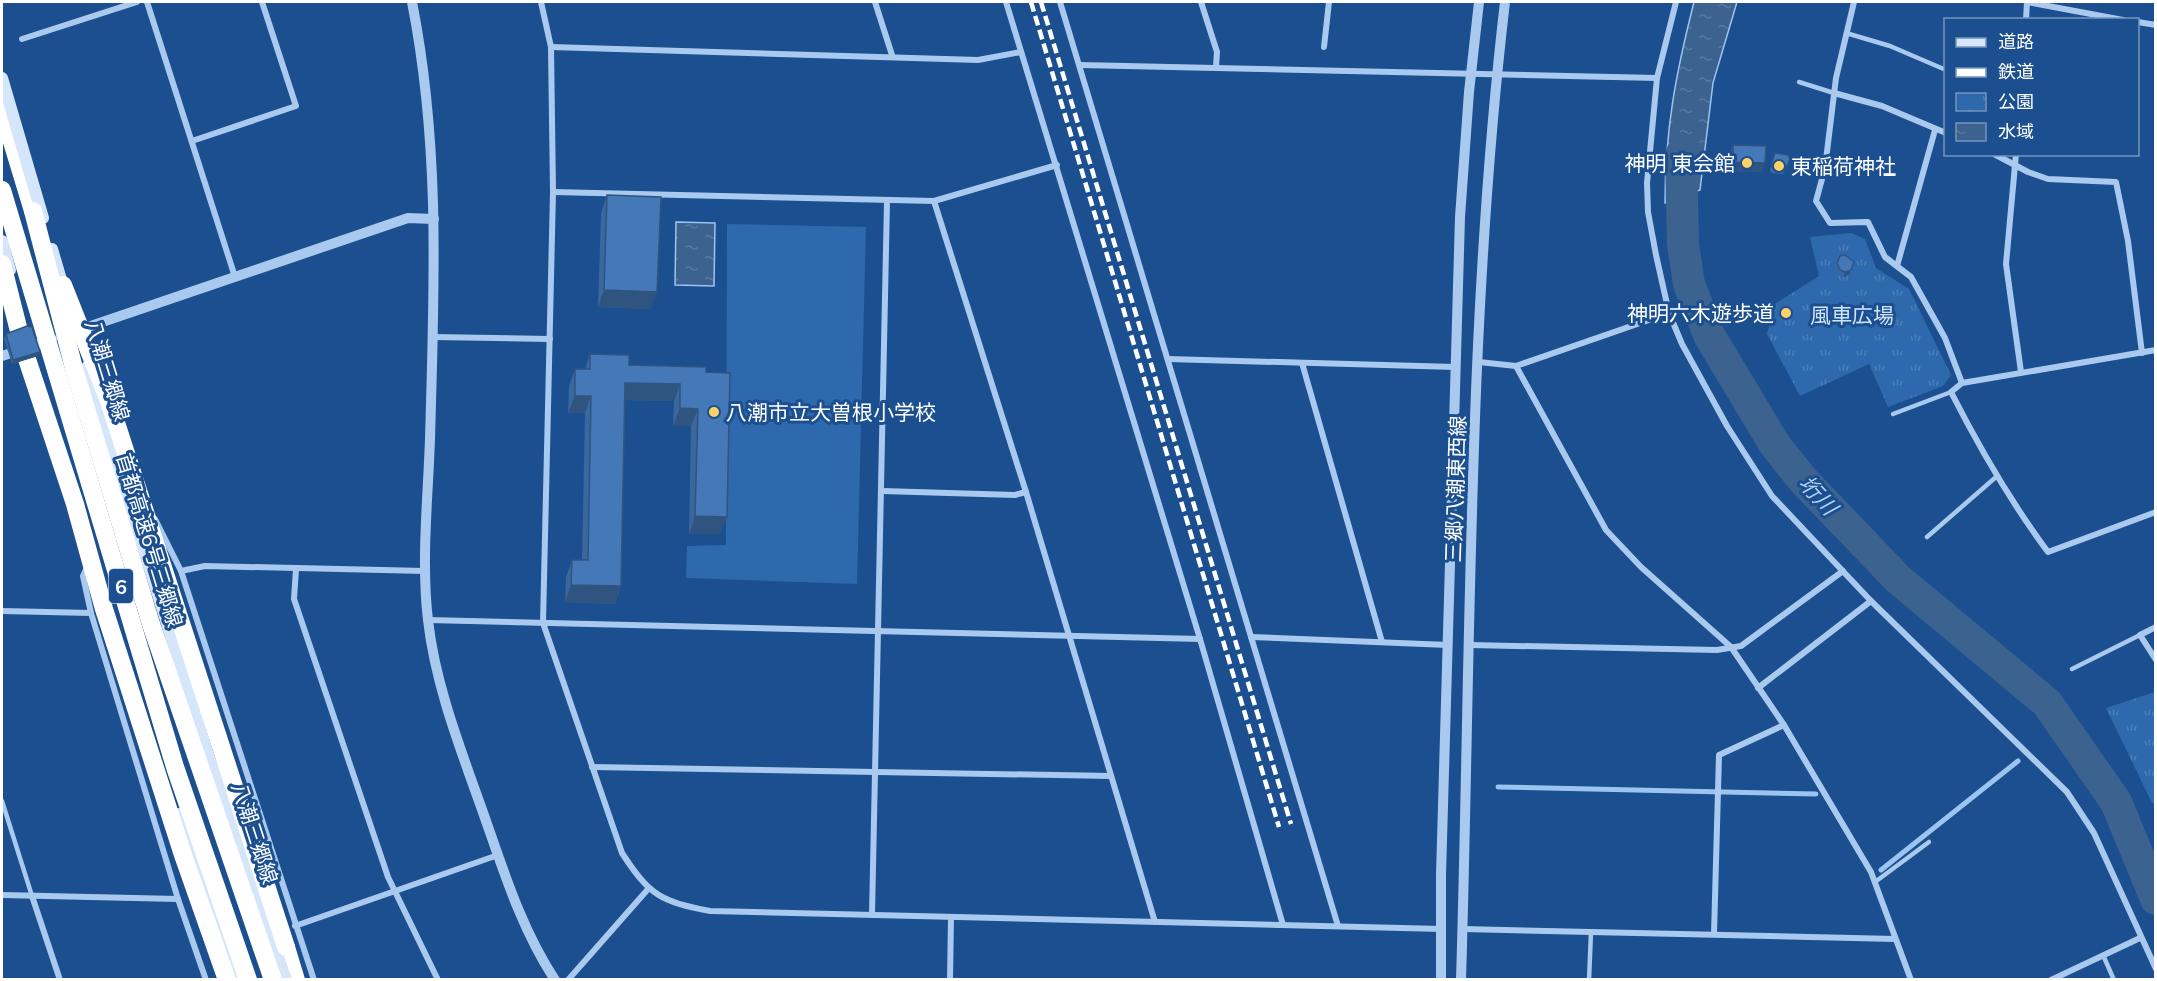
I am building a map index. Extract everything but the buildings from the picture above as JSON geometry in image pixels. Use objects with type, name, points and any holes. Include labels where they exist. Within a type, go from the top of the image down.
[{"type":"highway","name":"首都高速6号三郷線","points":[[2,109],[33,211],[75,372],[151,624],[273,980]]},
{"type":"highway","name":"首都高速6号三郷線","points":[[2,190],[175,767],[248,980]]},
{"type":"highway","points":[[33,211],[109,401],[296,980]]},
{"type":"highway","points":[[2,264],[23,347],[75,504],[107,620],[227,980]]},
{"type":"main road","name":"八潮三郷線","points":[[2,78],[75,331],[208,755],[286,980]]},
{"type":"main road","points":[[2,241],[160,759],[238,980]]},
{"type":"street","points":[[22,39],[137,2]]},
{"type":"street","points":[[147,2],[235,277]]},
{"type":"street","points":[[192,141],[296,106],[262,2]]},
{"type":"street","points":[[412,2],[425,66],[433,155],[434,219],[426,571],[428,620],[436,668],[453,728],[519,916],[532,944],[555,980]]},
{"type":"street","points":[[541,2],[551,47],[553,192],[543,623],[622,853],[642,883],[673,903],[710,911],[1442,929]]},
{"type":"street","points":[[875,2],[892,55]]},
{"type":"street","points":[[1006,2],[1200,639],[1283,925]]},
{"type":"street","points":[[1060,2],[1338,926]]},
{"type":"street","points":[[1201,2],[1217,52],[1216,67]]},
{"type":"street","points":[[1324,47],[1329,2]]},
{"type":"street","name":"三郷八潮東西線","points":[[1441,980],[1441,874],[1460,217],[1479,2]]},
{"type":"street","name":"三郷八潮東西線","points":[[1461,980],[1479,362],[1486,217],[1505,2]]},
{"type":"street","points":[[1676,2],[1657,78],[1648,152],[1648,212],[1669,313],[1682,344],[1753,470],[1796,523],[1871,601],[2067,792],[2094,833],[2156,969]]},
{"type":"street","points":[[1854,2],[1834,93],[1825,168],[1816,201],[1830,224],[1868,222],[1885,257],[1911,276],[1945,338],[1962,383]]},
{"type":"street","points":[[2026,18],[2027,2],[2112,18]]},
{"type":"street","points":[[2139,22],[2156,25]]},
{"type":"street","points":[[551,47],[892,55],[978,60],[1021,52]]},
{"type":"street","points":[[1080,65],[1657,78]]},
{"type":"street","points":[[1834,93],[1882,106],[1944,132]]},
{"type":"street","points":[[1897,266],[1935,130]]},
{"type":"street","points":[[1998,156],[2048,179],[2116,182],[2128,241],[2142,353]]},
{"type":"street","points":[[2016,156],[2006,264],[2021,372]]},
{"type":"street","points":[[553,192],[887,202],[934,201],[1057,165]]},
{"type":"street","points":[[934,201],[1026,492],[1155,922]]},
{"type":"street","points":[[872,915],[887,202]]},
{"type":"street","points":[[2,356],[408,218],[434,219]]},
{"type":"street","points":[[1479,362],[1516,366],[1669,313]]},
{"type":"street","points":[[432,337],[550,339]]},
{"type":"street","points":[[2155,515],[2048,552],[1996,477],[1951,392],[1962,383],[2156,350]]},
{"type":"street","points":[[1168,359],[1455,367]]},
{"type":"street","points":[[1302,363],[1382,642]]},
{"type":"street","points":[[1516,366],[1606,530],[1641,567],[1731,647],[1784,725],[1875,882],[1911,980]]},
{"type":"street","points":[[125,490],[156,520],[182,572],[226,715],[314,980]]},
{"type":"street","points":[[882,490],[1015,495],[1026,492]]},
{"type":"street","points":[[95,550],[83,576],[91,613],[178,899],[206,980]]},
{"type":"street","points":[[182,572],[205,566],[426,571]]},
{"type":"street","points":[[296,569],[294,599],[394,891],[438,980]]},
{"type":"street","points":[[1470,645],[1717,650],[1741,646],[1843,571]]},
{"type":"street","points":[[1758,688],[1871,601]]},
{"type":"street","points":[[2,611],[91,613]]},
{"type":"street","points":[[428,620],[1200,639]]},
{"type":"street","points":[[2156,627],[2140,635],[2156,660]]},
{"type":"street","points":[[1251,638],[1448,645]]},
{"type":"street","points":[[208,755],[226,715]]},
{"type":"street","points":[[1714,934],[1719,755],[1784,725]]},
{"type":"street","points":[[592,767],[1111,776]]},
{"type":"street","points":[[295,926],[498,855]]},
{"type":"street","points":[[567,980],[649,888]]},
{"type":"street","points":[[2,895],[178,899]]},
{"type":"street","points":[[32,896],[60,980]]},
{"type":"street","points":[[950,980],[951,917]]},
{"type":"street","points":[[1463,929],[1895,939]]},
{"type":"street","points":[[2051,980],[2140,938]]},
{"type":"lane","points":[[1846,33],[1890,46],[1944,69]]},
{"type":"lane","points":[[1799,82],[1834,93]]},
{"type":"lane","points":[[1893,414],[1951,392]]},
{"type":"lane","points":[[1927,537],[1996,477]]},
{"type":"lane","points":[[2072,669],[2140,635]]},
{"type":"lane","points":[[2,801],[32,896]]},
{"type":"lane","points":[[1875,882],[1886,877],[1929,842]]},
{"type":"lane","points":[[1589,980],[1591,932]]},
{"type":"lane","points":[[2103,955],[2114,980]]},
{"type":"green space","points":[[727,224],[866,227],[857,584],[686,578],[687,546],[726,545]]},
{"type":"green space","name":"風車広場","points":[[1851,233],[1865,239],[1876,268],[1909,289],[1951,375],[1943,386],[1888,407],[1869,364],[1800,396],[1767,334],[1775,304],[1819,276],[1810,237]]},
{"type":"green space","points":[[2155,692],[2156,802],[2152,803],[2106,708]]},
{"type":"water","points":[[1694,2],[1737,2],[1713,83],[1700,190],[1665,203],[1669,126]]},
{"type":"water","points":[[676,222],[715,223],[714,286],[675,285]]},
{"type":"waterway","name":"垳川","points":[[1681,155],[1683,244],[1689,284],[1709,335],[1775,445],[1804,481],[1898,579],[2047,703],[2116,802],[2156,899]]},
{"type":"waterway","points":[[1881,870],[2018,761]]},
{"type":"waterway","points":[[1498,787],[1816,794]]},
{"type":"railway","points":[[1031,2],[1279,827]]},
{"type":"railway","points":[[1041,2],[1291,824]]},
{"type":"place","name":"神明 東会館","points":[[1747,163]]},
{"type":"place","name":"東稲荷神社","points":[[1779,166]]},
{"type":"place","name":"神明六木遊歩道","points":[[1786,313]]},
{"type":"place","name":"八潮市立大曽根小学校","points":[[714,412]]}]
